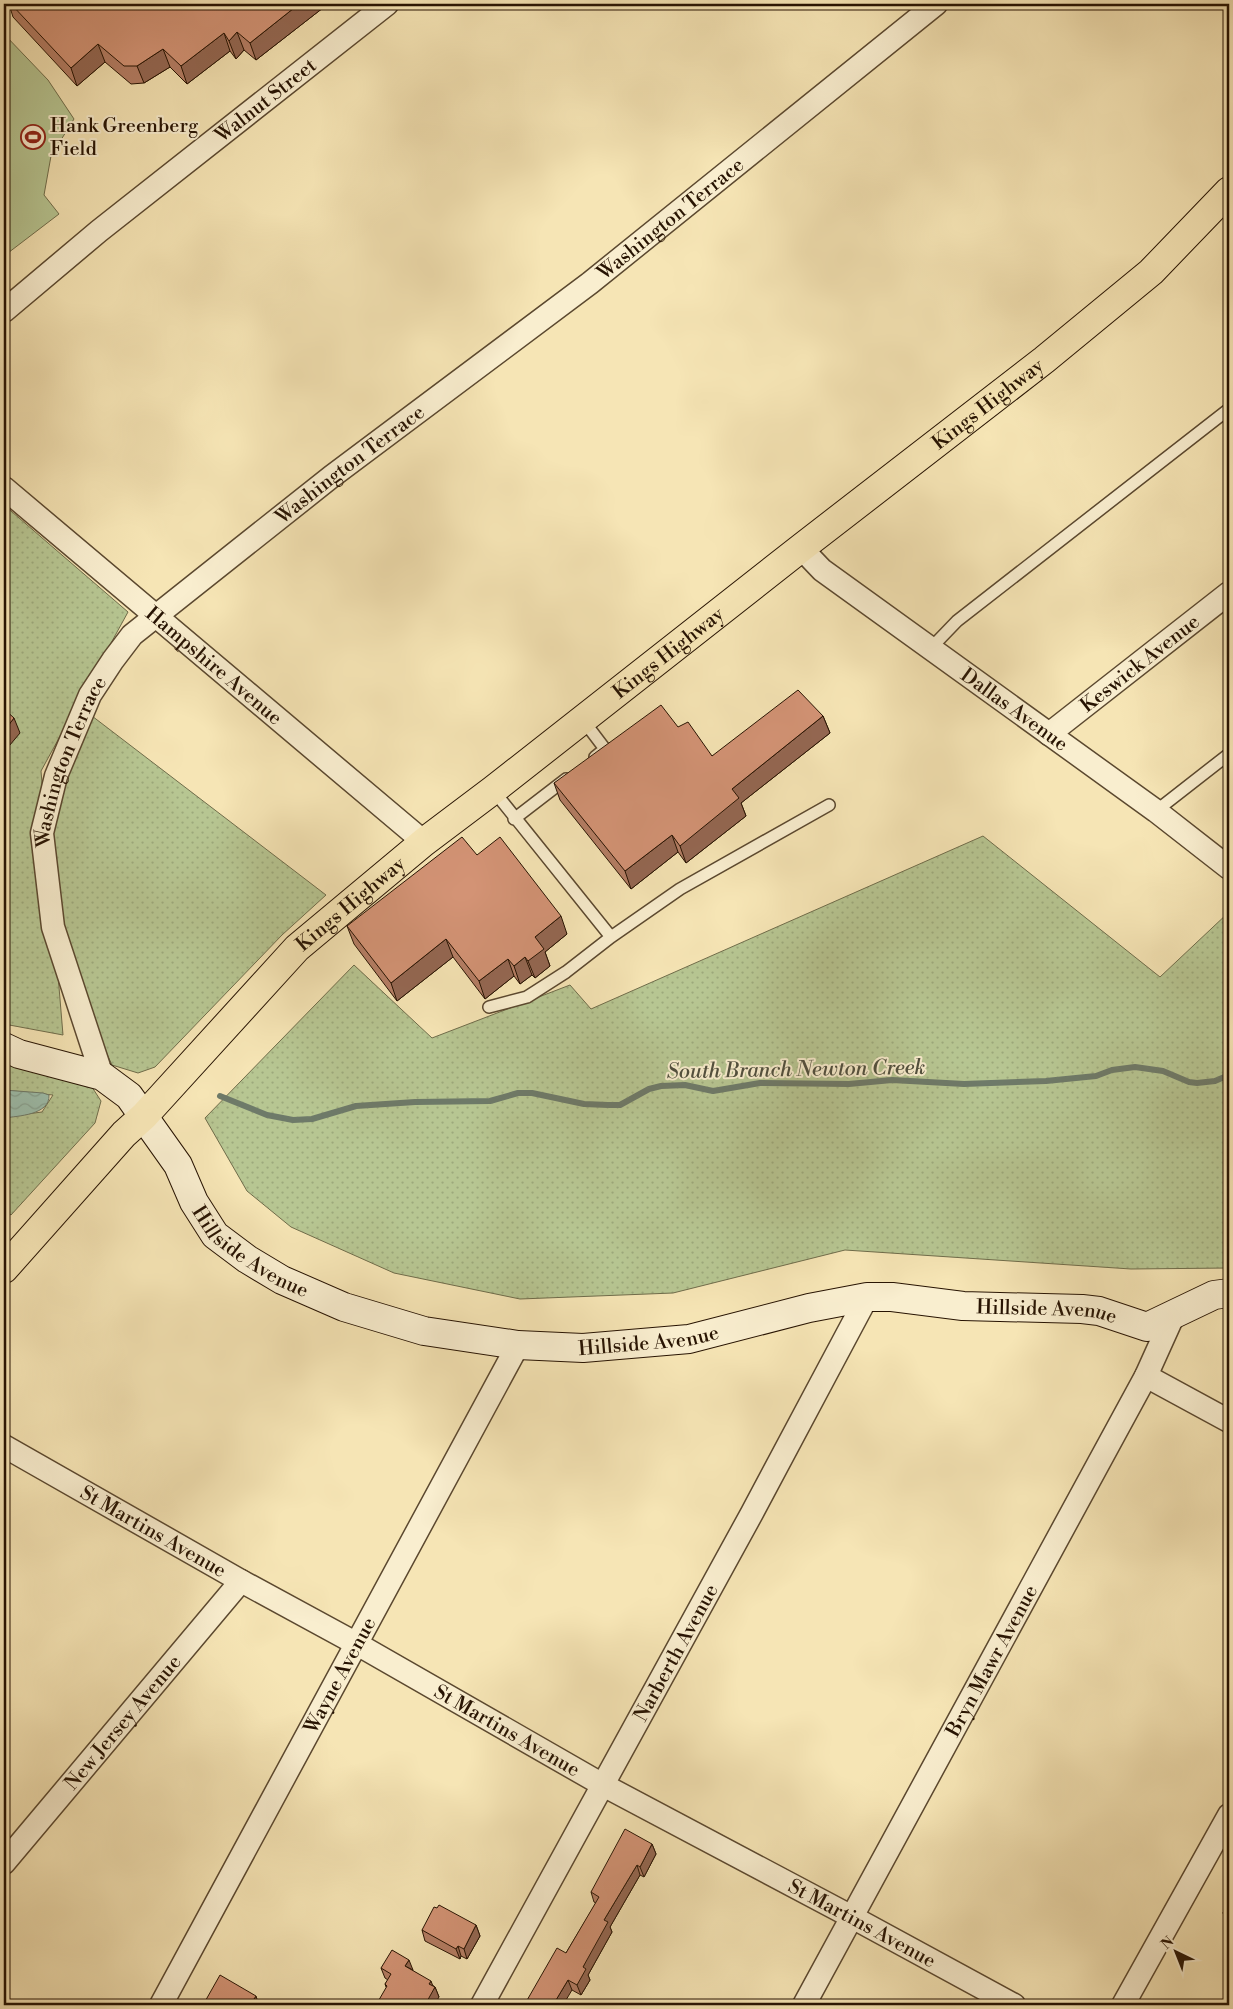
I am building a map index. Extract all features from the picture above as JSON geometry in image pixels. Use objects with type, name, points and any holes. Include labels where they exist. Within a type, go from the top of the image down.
[{"type":"main road","name":"Kings Highway","points":[[4,1269],[124,1134],[144,1116],[297,948],[424,842],[1044,360],[1151,272],[1229,191]]},
{"type":"street","name":"Walnut Street","points":[[4,311],[99,231],[388,4]]},
{"type":"street","name":"Washington Terrace","points":[[102,1076],[53,928],[42,833],[56,776],[90,695],[132,635],[331,477],[590,283],[936,4]]},
{"type":"street","name":"Hampshire Avenue","points":[[4,488],[424,842]]},
{"type":"street","name":"Dallas Avenue","points":[[801,548],[822,570],[1156,811],[1229,868]]},
{"type":"street","name":"Keswick Avenue","points":[[1049,734],[1229,594]]},
{"type":"street","points":[[4,1047],[19,1054],[102,1076]]},
{"type":"street","name":"Hillside Avenue","points":[[102,1076],[129,1096],[144,1116],[178,1165],[194,1202],[215,1235],[247,1259],[282,1280],[344,1307],[424,1331],[518,1346],[583,1348],[689,1339],[809,1308],[867,1297],[892,1297],[964,1306],[1082,1309],[1099,1311],[1147,1327],[1214,1295],[1229,1293]]},
{"type":"street","name":"Narberth Avenue","points":[[482,2005],[757,1504],[867,1297]]},
{"type":"street","name":"Bryn Mawr Avenue","points":[[804,2005],[1146,1376],[1174,1314]]},
{"type":"street","name":"Wayne Avenue","points":[[161,2005],[518,1346]]},
{"type":"street","points":[[1146,1376],[1229,1421]]},
{"type":"street","name":"St Martins Avenue","points":[[4,1446],[241,1581],[357,1644],[603,1785],[852,1916],[1014,2005]]},
{"type":"street","name":"New Jersey Avenue","points":[[4,1864],[241,1581]]},
{"type":"street","points":[[1123,2005],[1229,1815]]},
{"type":"lane","points":[[931,648],[957,621],[1229,409]]},
{"type":"lane","points":[[514,819],[605,749],[583,720]]},
{"type":"lane","points":[[1156,811],[1229,754]]},
{"type":"lane","points":[[493,790],[514,819],[611,937]]},
{"type":"lane","points":[[489,1007],[527,997],[566,972],[680,888],[829,805]]},
{"type":"green space","name":"Hank Greenberg Field","points":[[4,34],[48,80],[74,119],[51,156],[44,195],[59,214],[4,256]]},
{"type":"green space","points":[[4,505],[128,612],[41,771],[63,1035],[4,1024]]},
{"type":"green space","points":[[92,716],[326,895],[282,935],[155,1067],[138,1073],[112,1065],[88,1013],[61,929],[52,834],[63,778]]},
{"type":"green space","points":[[983,836],[1160,977],[1229,912],[1229,1268],[1131,1269],[845,1250],[673,1293],[520,1299],[394,1273],[291,1227],[247,1191],[205,1118],[354,965],[432,1038],[570,985],[591,1009]]},
{"type":"green space","points":[[4,1054],[88,1081],[101,1101],[95,1123],[11,1215],[4,1210],[4,1117],[42,1112],[53,1095],[4,1090]]},
{"type":"water","points":[[4,1090],[43,1093],[49,1095],[48,1102],[39,1111],[4,1118]]},
{"type":"building","points":[[11,4],[299,4],[250,43],[237,32],[229,41],[224,33],[181,66],[163,49],[137,66],[124,66],[98,44],[71,68]]},
{"type":"building","points":[[798,690],[823,716],[732,789],[739,798],[680,846],[672,835],[625,871],[554,783],[661,705],[678,727],[688,722],[712,756]]},
{"type":"building","points":[[4,709],[14,718],[4,731]]},
{"type":"building","points":[[462,837],[477,855],[500,837],[561,916],[535,937],[544,949],[528,961],[525,957],[514,966],[508,959],[479,981],[446,939],[391,983],[347,926]]},
{"type":"building","points":[[625,1829],[652,1844],[640,1867],[637,1865],[604,1920],[608,1922],[583,1967],[586,1969],[577,1985],[568,1980],[553,2005],[526,2005],[557,1948],[566,1953],[599,1897],[591,1892]]},
{"type":"building","points":[[1229,1902],[1229,1916],[1223,1913]]},
{"type":"building","points":[[439,1905],[476,1925],[464,1949],[458,1946],[456,1949],[422,1930],[434,1907],[437,1908]]},
{"type":"building","points":[[392,1950],[409,1960],[405,1966],[431,1981],[429,1984],[435,1987],[425,2005],[376,2005],[387,1986],[385,1984],[391,1974],[381,1968]]},
{"type":"building","points":[[220,1975],[256,1996],[250,2005],[203,2005]]},
{"type":"waterway","name":"South Branch Newton Creek","points":[[220,1096],[267,1115],[293,1120],[312,1119],[356,1106],[415,1102],[490,1101],[518,1093],[532,1093],[584,1104],[620,1105],[649,1089],[661,1086],[685,1085],[713,1091],[760,1083],[849,1084],[892,1080],[964,1084],[1046,1081],[1096,1076],[1112,1070],[1135,1067],[1163,1071],[1189,1082],[1197,1083],[1215,1081],[1229,1075]]},
{"type":"place","name":"Hank Greenberg Field","points":[[33,137]]}]
